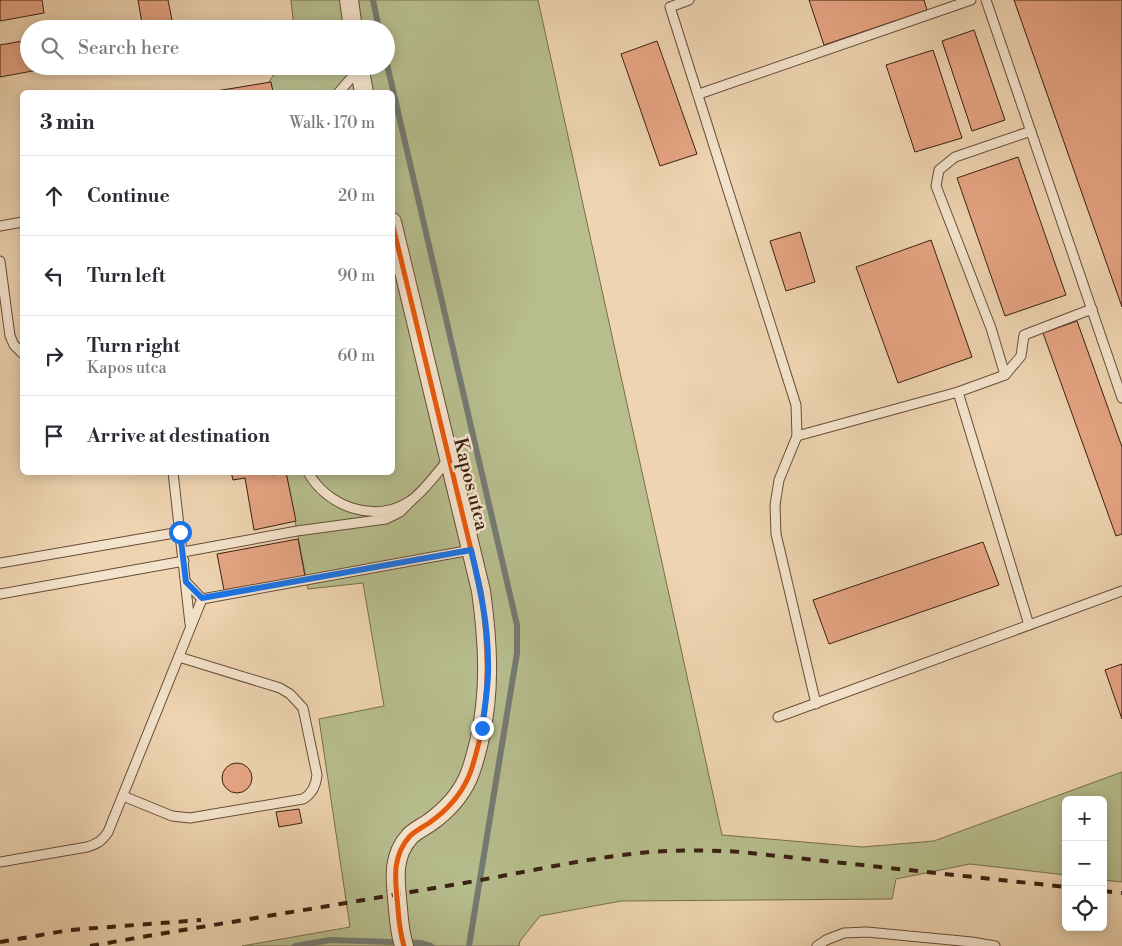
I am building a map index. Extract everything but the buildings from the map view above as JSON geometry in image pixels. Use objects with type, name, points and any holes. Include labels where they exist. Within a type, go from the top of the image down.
[{"type":"street","points":[[349,0],[352,20]]},
{"type":"street","points":[[361,75],[364,90]]},
{"type":"street","name":"Kapos utca","points":[[395,234],[481,591],[486,626],[488,662],[488,690],[482,728],[469,776],[460,794],[442,814],[410,836],[398,857],[395,884],[402,939]]},
{"type":"lane","points":[[689,0],[670,7],[796,405],[797,436],[779,480],[775,505],[776,534],[816,704]]},
{"type":"lane","points":[[699,94],[971,0]]},
{"type":"lane","points":[[986,0],[1122,398]]},
{"type":"lane","points":[[341,90],[353,75]]},
{"type":"lane","points":[[1005,375],[991,328],[936,186],[939,170],[956,157],[1031,131]]},
{"type":"lane","points":[[0,226],[20,222]]},
{"type":"lane","points":[[0,261],[4,324],[14,345],[20,351]]},
{"type":"lane","points":[[797,436],[958,392],[1005,375],[1021,356],[1024,335],[1092,310]]},
{"type":"lane","points":[[958,392],[1029,625]]},
{"type":"lane","points":[[0,594],[184,557],[297,531],[386,519],[400,512],[449,459]]},
{"type":"lane","points":[[173,475],[184,557],[190,625]]},
{"type":"lane","points":[[310,475],[313,482],[328,497],[362,511],[388,511],[412,500]]},
{"type":"lane","points":[[0,563],[180,532]]},
{"type":"lane","points":[[202,598],[471,550]]},
{"type":"lane","points":[[186,582],[202,598]]},
{"type":"lane","points":[[778,716],[816,704],[1122,591]]},
{"type":"lane","points":[[0,862],[98,844],[108,832],[202,598]]},
{"type":"lane","points":[[123,796],[172,816],[190,818],[303,799],[309,796],[317,781],[303,708],[290,694],[280,688],[179,657]]},
{"type":"lane","points":[[817,946],[826,940],[844,933],[867,932],[995,946]]},
{"type":"lane","points":[[972,942],[984,946]]},
{"type":"green space","points":[[291,0],[538,0],[722,835],[862,847],[934,841],[1122,772],[1122,882],[1107,880],[1107,796],[1062,796],[1062,875],[970,864],[896,879],[892,899],[621,901],[540,916],[520,941],[519,946],[242,946],[350,927],[319,719],[384,706],[363,583],[308,589],[286,475],[395,475],[395,90],[264,90],[273,75],[395,75],[395,20],[293,20]]},
{"type":"waterway","points":[[373,0],[377,20]]},
{"type":"waterway","points":[[389,75],[393,90]]},
{"type":"waterway","points":[[395,99],[517,625],[517,653],[469,946]]},
{"type":"waterway","points":[[295,946],[330,940],[420,943],[431,946]]},
{"type":"railway","points":[[90,946],[452,885],[576,862],[650,852],[741,852],[1062,887]]},
{"type":"railway","points":[[1107,891],[1122,893]]},
{"type":"railway","points":[[0,942],[70,930],[201,920]]},
{"type":"cycle path","points":[[395,234],[481,591],[487,648],[487,685],[483,723],[476,756],[468,778],[452,804],[410,836],[399,853],[396,880],[399,923],[404,946]]},
{"type":"route","points":[[180,532],[186,582],[202,598],[471,550],[481,591],[486,626],[488,690],[482,728]]}]
